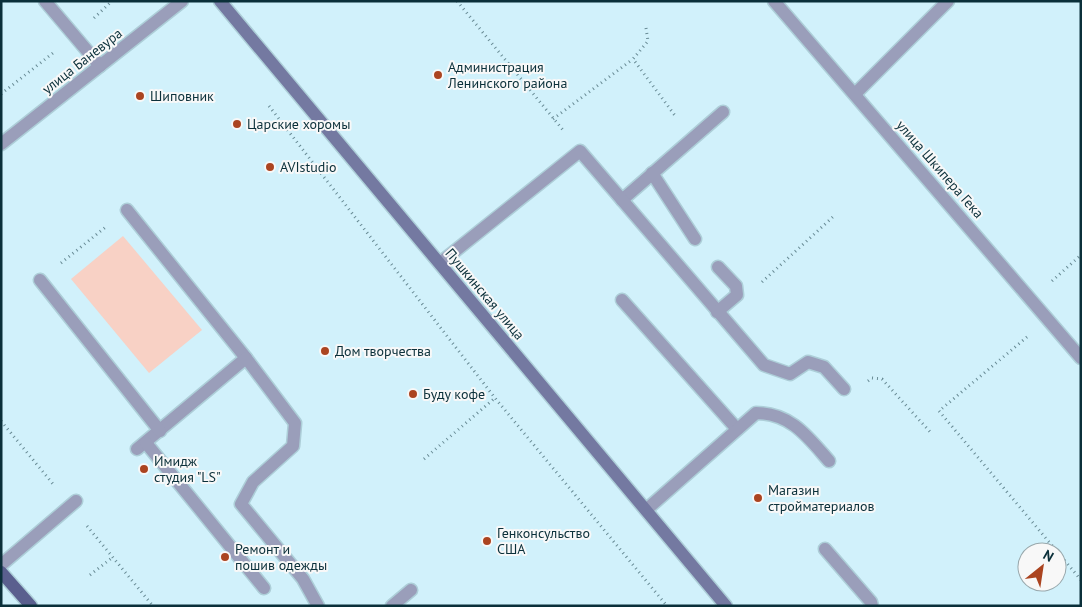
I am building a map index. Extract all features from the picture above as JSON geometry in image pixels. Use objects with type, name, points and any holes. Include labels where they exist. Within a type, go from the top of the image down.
[{"type":"main road","name":"Пушкинская улица","points":[[220,1],[726,606]]},
{"type":"main road","points":[[1,572],[30,606]]},
{"type":"street","points":[[45,1],[100,66]]},
{"type":"street","name":"улица Баневура","points":[[1,144],[182,1]]},
{"type":"street","name":"улица Шкипера Гека","points":[[774,1],[856,94],[1081,358]]},
{"type":"street","points":[[856,94],[948,1]]},
{"type":"street","points":[[622,200],[723,112]]},
{"type":"street","points":[[440,263],[580,151],[764,365],[790,374],[808,362],[824,367],[844,389]]},
{"type":"street","points":[[652,173],[695,239]]},
{"type":"street","points":[[127,210],[246,358],[295,423],[293,446],[253,482],[241,504],[303,579],[318,606]]},
{"type":"street","points":[[717,312],[737,294],[736,286],[718,268]]},
{"type":"street","points":[[40,280],[160,431]]},
{"type":"street","points":[[622,300],[737,429]]},
{"type":"street","points":[[246,358],[142,446],[264,588]]},
{"type":"street","points":[[646,510],[756,413],[772,413],[801,429],[829,461]]},
{"type":"street","points":[[1,565],[76,501]]},
{"type":"street","points":[[825,549],[871,602],[872,606]]},
{"type":"street","points":[[392,606],[411,590]]},
{"type":"path","points":[[457,1],[580,151]]},
{"type":"path","points":[[553,119],[633,59],[648,42],[646,28]]},
{"type":"path","points":[[633,59],[692,138]]},
{"type":"path","points":[[265,101],[495,398],[667,606]]},
{"type":"path","points":[[40,280],[127,210]]},
{"type":"path","points":[[783,262],[835,215]]},
{"type":"path","points":[[1034,302],[1039,293],[1081,255]]},
{"type":"path","points":[[1002,358],[939,411],[1081,580]]},
{"type":"path","points":[[844,389],[857,389],[872,378],[882,379],[932,434]]},
{"type":"path","points":[[424,459],[495,398]]},
{"type":"path","points":[[90,575],[113,557]]},
{"type":"shaded area","points":[[123,236],[202,330],[149,373],[71,279]]},
{"type":"place","name":"Администрация Ленинского района","points":[[438,75]]},
{"type":"place","name":"Шиповник","points":[[140,96]]},
{"type":"place","name":"Царские хоромы","points":[[237,124]]},
{"type":"place","name":"AVIstudio","points":[[270,167]]},
{"type":"place","name":"Дом творчества","points":[[325,351]]},
{"type":"place","name":"Буду кофе","points":[[413,394]]},
{"type":"place","name":"Имидж студия \"LS\"","points":[[144,469]]},
{"type":"place","name":"Магазин стройматериалов","points":[[758,498]]},
{"type":"place","name":"Генконсульство США","points":[[487,541]]},
{"type":"place","name":"Ремонт и пошив одежды","points":[[225,557]]}]
